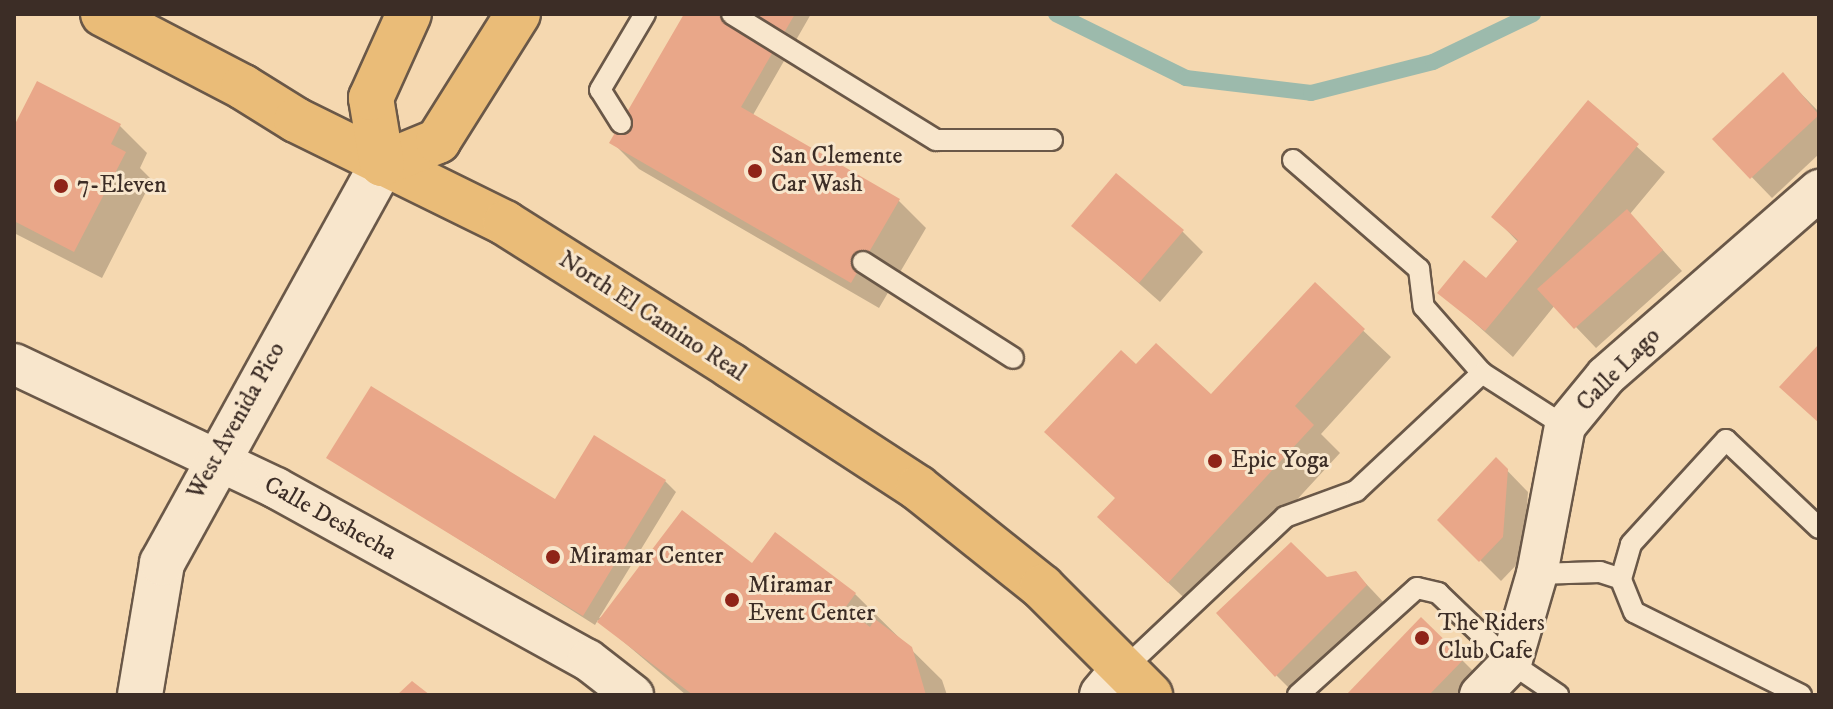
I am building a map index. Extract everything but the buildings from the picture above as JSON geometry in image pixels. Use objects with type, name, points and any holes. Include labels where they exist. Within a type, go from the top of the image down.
[{"type":"main road","name":"North El Camino Real","points":[[103,14],[382,164],[505,223],[918,488],[1042,587],[1126,686]]},
{"type":"main road","points":[[409,14],[371,98],[382,164],[438,141],[518,14]]},
{"type":"street","name":"West Avenida Pico","points":[[140,695],[162,563],[215,460],[382,164]]},
{"type":"street","name":"Calle Lago","points":[[1480,695],[1511,663],[1537,574],[1565,426],[1606,376],[1819,190]]},
{"type":"street","name":"Calle Deshecha","points":[[14,364],[276,488],[588,660],[633,695]]},
{"type":"lane","points":[[621,123],[600,90],[645,14]]},
{"type":"lane","points":[[732,14],[936,140],[1052,140]]},
{"type":"lane","points":[[1293,160],[1419,269],[1424,307],[1482,373],[1565,426]]},
{"type":"lane","points":[[863,262],[1013,358]]},
{"type":"lane","points":[[1126,686],[1285,517],[1356,491],[1482,373]]},
{"type":"lane","points":[[1801,695],[1634,612],[1621,579],[1631,544],[1726,440],[1819,528]]},
{"type":"lane","points":[[1537,574],[1600,572],[1621,579]]},
{"type":"lane","points":[[1298,695],[1417,588],[1438,593],[1511,663],[1558,695]]},
{"type":"waterway","points":[[1056,14],[1186,78],[1311,93],[1433,62],[1533,14]]},
{"type":"place","name":"San Clemente Car Wash","points":[[755,171]]},
{"type":"place","name":"7-Eleven","points":[[61,186]]},
{"type":"place","name":"Epic Yoga","points":[[1215,461]]},
{"type":"place","name":"Miramar Center","points":[[553,557]]},
{"type":"place","name":"Miramar Event Center","points":[[732,600]]},
{"type":"place","name":"The Riders Club Cafe","points":[[1422,638]]}]
